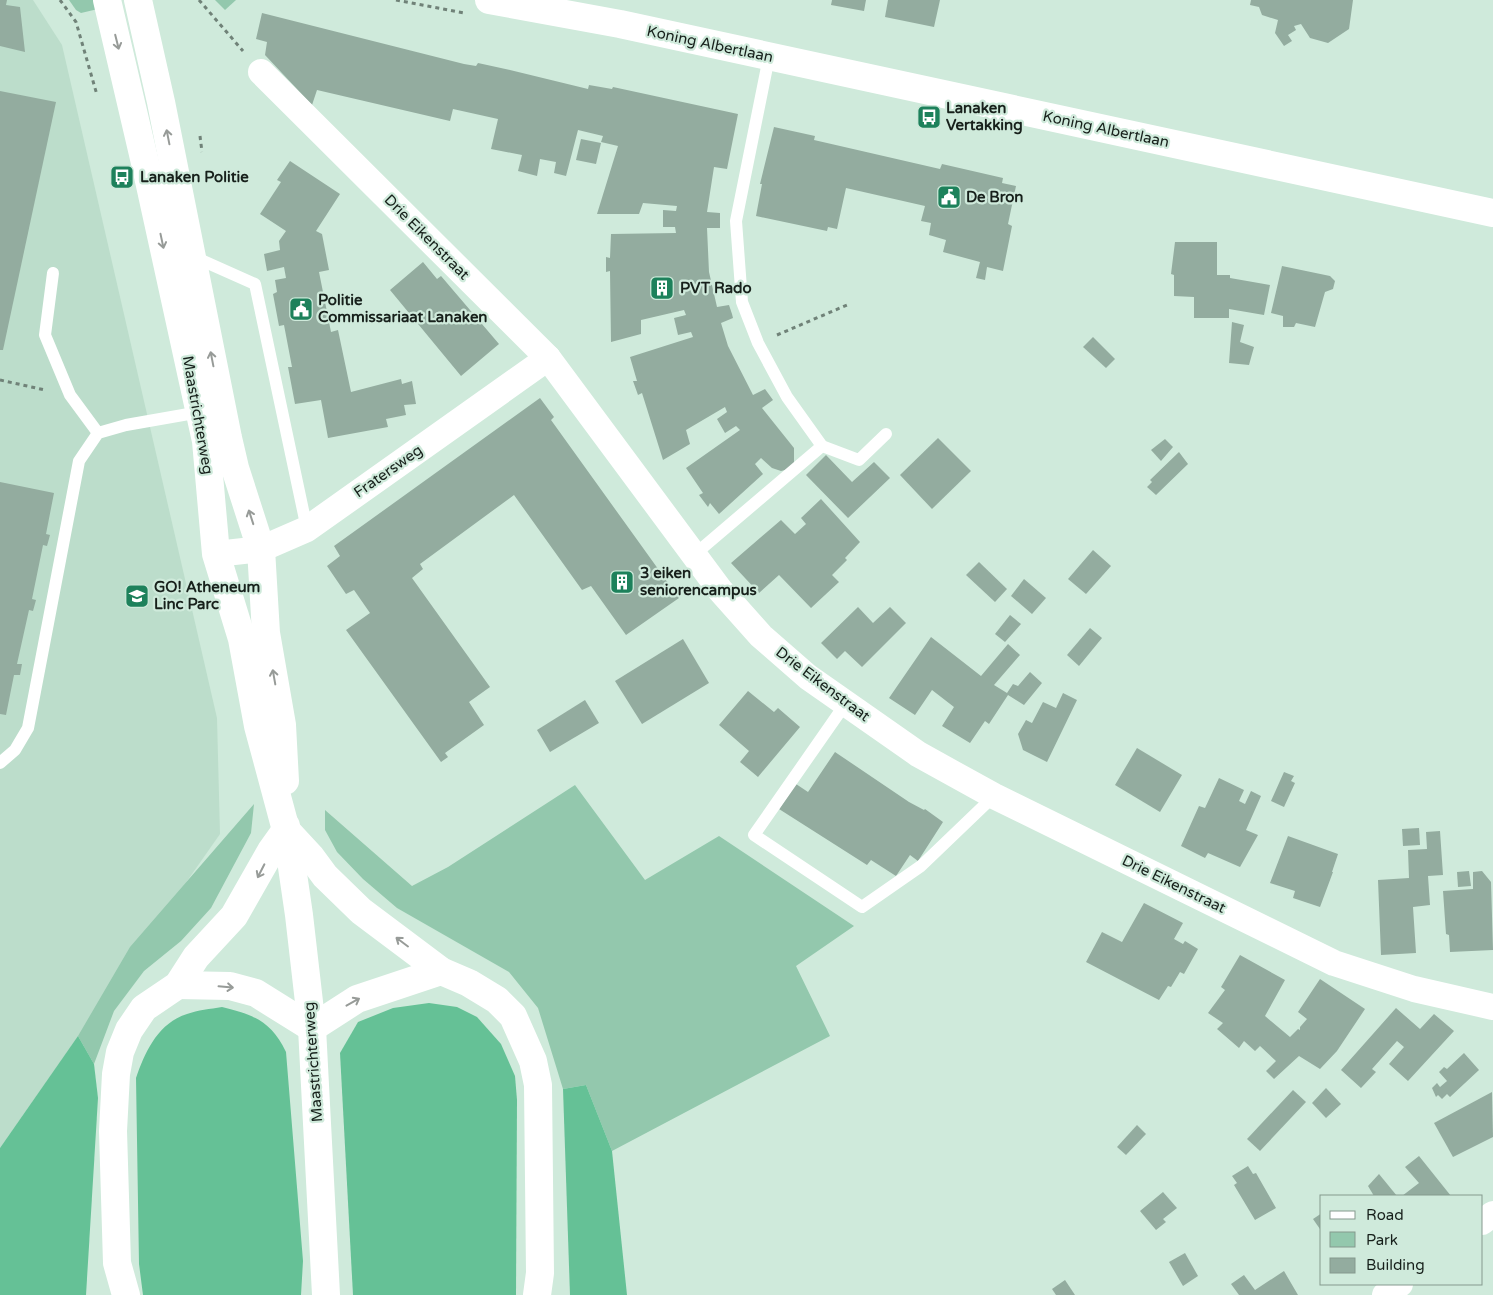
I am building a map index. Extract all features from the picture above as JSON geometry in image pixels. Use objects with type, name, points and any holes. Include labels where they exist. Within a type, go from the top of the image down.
[{"type":"main road","name":"Maastrichterweg","points":[[107,0],[200,412],[210,469],[216,554],[242,639],[258,726],[286,830],[299,915],[312,1028],[326,1295]]},
{"type":"main road","name":"Maastrichterweg","points":[[138,0],[235,468],[261,549],[266,633],[282,725],[286,830]]},
{"type":"main road","name":"Koning Albertlaan","points":[[500,2],[620,24],[1493,213]]},
{"type":"main road","points":[[126,1295],[117,1263],[113,1131],[116,1074],[120,1052],[129,1030],[144,1008],[178,985],[196,957],[234,916],[271,851],[286,830],[343,895],[441,971],[469,983],[513,1016],[533,1061],[539,1111],[541,1288]]},
{"type":"main road","points":[[178,985],[230,986],[256,993],[312,1028],[357,999],[441,971]]},
{"type":"main road","points":[[108,1295],[117,1263]]},
{"type":"street","name":"Drie Eikenstraat","points":[[261,72],[548,358],[720,590],[761,636],[808,677],[918,754],[994,796],[1334,963],[1414,988],[1493,1007]]},
{"type":"street","name":"Fratersweg","points":[[216,554],[261,549],[306,529],[548,358]]},
{"type":"street","points":[[1385,1295],[1399,1285]]},
{"type":"lane","points":[[769,56],[736,221],[742,302],[758,344],[787,397],[822,446],[859,460],[886,434]]},
{"type":"lane","points":[[192,256],[255,284],[306,529]]},
{"type":"lane","points":[[53,273],[45,335],[70,395],[98,433]]},
{"type":"lane","points":[[0,763],[14,750],[28,728],[80,460],[98,433],[126,425],[200,412]]},
{"type":"lane","points":[[694,556],[822,446]]},
{"type":"lane","points":[[846,704],[754,836],[862,907],[920,866],[994,796]]},
{"type":"path","points":[[60,0],[76,22]]},
{"type":"path","points":[[200,0],[261,72]]},
{"type":"path","points":[[396,0],[461,13],[500,2]]},
{"type":"path","points":[[758,344],[847,304]]},
{"type":"path","points":[[0,380],[70,395]]},
{"type":"shaded area","name":"GO! Atheneum Linc Parc","points":[[0,0],[33,0],[62,45],[217,718],[220,834],[0,1148]]},
{"type":"green space","points":[[69,0],[96,0],[98,9],[81,13],[76,10]]},
{"type":"green space","points":[[215,0],[236,0],[225,10]]},
{"type":"green space","points":[[575,785],[645,880],[719,836],[854,926],[796,966],[830,1036],[612,1151],[586,1085],[563,1089],[538,1008],[509,972],[397,908],[363,879],[337,852],[325,830],[325,810],[412,886],[448,867]]},
{"type":"green space","points":[[254,804],[251,833],[211,908],[181,941],[144,971],[114,1011],[94,1064],[78,1036],[130,947]]},
{"type":"green space","points":[[429,1003],[457,1007],[477,1017],[501,1044],[515,1076],[517,1100],[516,1295],[353,1295],[340,1053],[358,1022],[393,1008]]},
{"type":"green space","points":[[222,1007],[243,1013],[268,1026],[286,1052],[303,1261],[301,1295],[143,1295],[139,1264],[136,1078],[148,1049],[160,1031],[168,1024],[177,1018],[191,1013]]},
{"type":"green space","points":[[78,1036],[94,1064],[98,1098],[86,1295],[0,1295],[0,1148]]},
{"type":"green space","points":[[586,1085],[612,1151],[627,1295],[570,1295],[563,1089]]},
{"type":"building","points":[[0,0],[7,0],[6,5],[20,7],[25,52],[0,46]]},
{"type":"building","points":[[832,0],[866,0],[864,11],[831,5]]},
{"type":"building","points":[[888,0],[940,0],[934,27],[885,17]]},
{"type":"building","points":[[1251,0],[1353,0],[1349,29],[1328,43],[1310,38],[1301,24],[1294,26],[1296,30],[1288,35],[1292,41],[1284,46],[1275,33],[1278,20],[1262,15],[1259,7],[1250,5]]},
{"type":"building","name":"PVT Rado","points":[[262,13],[464,64],[476,66],[478,63],[588,89],[589,85],[612,89],[613,87],[738,114],[727,169],[714,167],[707,212],[720,213],[720,228],[707,228],[709,272],[717,307],[729,305],[732,314],[733,318],[721,323],[728,346],[753,395],[765,389],[773,400],[762,408],[794,448],[794,464],[789,469],[781,471],[772,468],[761,458],[755,464],[763,474],[719,514],[710,503],[708,507],[699,495],[703,493],[686,468],[740,430],[736,426],[725,433],[717,419],[727,412],[725,407],[686,430],[690,444],[663,460],[642,393],[638,395],[633,381],[637,381],[630,357],[693,337],[691,332],[678,335],[674,318],[686,315],[684,310],[641,320],[641,334],[611,342],[610,271],[606,272],[606,257],[610,258],[611,234],[676,233],[675,227],[663,227],[663,210],[676,211],[677,206],[643,203],[639,214],[597,214],[618,146],[601,142],[603,136],[578,130],[566,176],[554,173],[556,162],[540,159],[537,176],[518,171],[522,155],[491,149],[498,119],[453,109],[450,121],[317,90],[312,105],[265,55],[267,42],[256,39]]},
{"type":"building","points":[[0,91],[56,102],[3,350],[0,350]]},
{"type":"building","name":"De Bron","points":[[774,127],[815,136],[814,140],[940,169],[942,164],[1003,178],[1002,183],[1016,186],[1008,224],[1012,226],[1003,271],[987,267],[985,280],[976,278],[980,262],[943,252],[946,240],[929,235],[931,223],[921,221],[925,206],[846,188],[837,229],[828,227],[827,231],[756,216],[762,184],[760,184]]},
{"type":"building","points":[[581,139],[601,143],[596,164],[576,160]]},
{"type":"building","name":"Politie Commissariaat Lanaken","points":[[290,161],[340,194],[316,231],[322,234],[329,270],[319,272],[331,332],[338,330],[351,392],[401,379],[402,384],[412,381],[416,404],[404,405],[406,415],[386,419],[388,427],[328,438],[321,400],[295,404],[288,367],[292,367],[284,325],[279,326],[273,294],[277,292],[275,280],[286,278],[284,267],[267,271],[264,254],[280,250],[279,241],[286,231],[260,214],[281,182],[277,180]]},
{"type":"building","points":[[1175,242],[1217,242],[1217,275],[1230,275],[1230,278],[1270,285],[1264,315],[1229,309],[1229,318],[1194,318],[1194,297],[1174,296],[1174,275],[1171,274]]},
{"type":"building","points":[[423,262],[437,279],[441,276],[499,344],[461,376],[390,290]]},
{"type":"building","points":[[1282,266],[1330,276],[1335,281],[1333,289],[1325,292],[1315,327],[1296,323],[1294,327],[1283,327],[1283,316],[1271,313]]},
{"type":"building","points":[[1232,322],[1244,325],[1240,342],[1254,347],[1249,365],[1229,363]]},
{"type":"building","points":[[1093,337],[1115,359],[1106,368],[1083,347]]},
{"type":"building","name":"3 eiken seniorencampus","points":[[540,398],[554,417],[551,420],[679,598],[626,635],[591,586],[582,590],[514,495],[420,564],[423,569],[412,578],[490,687],[469,702],[484,725],[445,753],[448,757],[441,762],[346,630],[370,613],[354,590],[346,594],[327,566],[340,556],[334,546]]},
{"type":"building","points":[[938,438],[971,471],[932,509],[900,475]]},
{"type":"building","points":[[1165,439],[1173,447],[1161,461],[1151,450]]},
{"type":"building","points":[[1179,452],[1188,464],[1156,495],[1147,487],[1152,482],[1150,480]]},
{"type":"building","points":[[826,455],[852,482],[874,462],[890,478],[848,518],[806,475]]},
{"type":"building","points":[[0,482],[54,493],[46,534],[50,535],[47,546],[43,545],[32,599],[36,600],[33,611],[29,610],[17,664],[22,664],[20,675],[14,675],[6,715],[0,714]]},
{"type":"building","points":[[821,499],[860,542],[845,558],[847,560],[832,575],[839,582],[811,608],[779,575],[759,593],[731,563],[781,520],[795,534],[806,524],[801,518]]},
{"type":"building","points":[[1093,550],[1111,566],[1086,594],[1068,579]]},
{"type":"building","points":[[979,562],[1007,589],[995,602],[966,575]]},
{"type":"building","points":[[1024,579],[1046,598],[1032,614],[1011,596]]},
{"type":"building","points":[[858,607],[873,623],[890,607],[906,623],[862,667],[845,651],[837,659],[821,643]]},
{"type":"building","points":[[1010,615],[1021,624],[1005,642],[995,634]]},
{"type":"building","points":[[1090,628],[1102,638],[1079,666],[1067,655]]},
{"type":"building","points":[[931,637],[981,676],[1008,644],[1020,655],[994,685],[1007,693],[1013,684],[1018,686],[1030,672],[1042,683],[1024,705],[1008,695],[989,724],[985,721],[970,743],[942,726],[954,707],[932,690],[915,715],[889,698]]},
{"type":"building","points":[[683,639],[709,683],[642,724],[615,681]]},
{"type":"building","points":[[748,691],[774,712],[778,708],[800,727],[758,777],[740,762],[749,751],[719,725]]},
{"type":"building","points":[[1063,693],[1077,700],[1047,762],[1023,750],[1018,734],[1026,720],[1032,723],[1043,702],[1056,708]]},
{"type":"building","points":[[585,700],[599,723],[550,752],[537,730]]},
{"type":"building","points":[[1137,748],[1182,775],[1160,812],[1115,785]]},
{"type":"building","points":[[835,752],[909,802],[925,809],[943,822],[918,861],[910,855],[896,876],[871,860],[867,865],[779,809],[796,784],[808,792]]},
{"type":"building","points":[[1284,772],[1294,776],[1291,781],[1295,783],[1284,807],[1271,801]]},
{"type":"building","points":[[1219,778],[1244,790],[1239,801],[1245,804],[1251,791],[1261,796],[1246,830],[1258,835],[1240,867],[1208,853],[1205,858],[1181,846],[1199,806],[1205,808]]},
{"type":"building","points":[[1419,828],[1420,845],[1403,846],[1402,829]]},
{"type":"building","points":[[1440,831],[1443,875],[1428,876],[1430,905],[1413,907],[1416,953],[1381,955],[1378,880],[1409,878],[1408,850],[1427,849],[1426,832]]},
{"type":"building","points":[[1288,836],[1338,854],[1320,907],[1293,898],[1295,891],[1270,883]]},
{"type":"building","points":[[1469,871],[1471,886],[1458,887],[1457,872]]},
{"type":"building","points":[[1482,871],[1491,882],[1493,950],[1450,952],[1449,935],[1446,934],[1443,891],[1473,889],[1473,872]]},
{"type":"building","points":[[1144,903],[1183,923],[1174,939],[1183,944],[1185,941],[1198,949],[1184,974],[1180,972],[1171,987],[1168,986],[1159,1000],[1086,962],[1102,932],[1122,942]]},
{"type":"building","points":[[1240,955],[1285,980],[1265,1016],[1290,1037],[1298,1029],[1300,1030],[1300,1027],[1307,1019],[1298,1012],[1320,979],[1365,1009],[1337,1051],[1320,1069],[1299,1056],[1274,1079],[1266,1071],[1276,1061],[1260,1046],[1255,1051],[1244,1041],[1239,1048],[1217,1029],[1223,1023],[1208,1013],[1225,990],[1221,987]]},
{"type":"building","points":[[1396,1008],[1420,1029],[1434,1014],[1454,1031],[1408,1081],[1389,1064],[1404,1047],[1397,1041],[1372,1069],[1376,1072],[1361,1088],[1341,1070]]},
{"type":"building","points":[[1464,1053],[1479,1070],[1450,1097],[1447,1094],[1442,1099],[1438,1095],[1436,1097],[1432,1088],[1437,1083],[1440,1087],[1447,1081],[1439,1072],[1444,1067],[1447,1069]]},
{"type":"building","points":[[1326,1088],[1341,1104],[1326,1118],[1312,1103]]},
{"type":"building","points":[[1293,1090],[1306,1102],[1260,1151],[1247,1139]]},
{"type":"building","points":[[1492,1092],[1493,1137],[1453,1157],[1434,1123]]},
{"type":"building","points":[[1137,1125],[1146,1134],[1126,1155],[1117,1147]]},
{"type":"building","points":[[1419,1156],[1450,1195],[1403,1195],[1419,1183],[1405,1167]]},
{"type":"building","points":[[1248,1166],[1253,1174],[1256,1173],[1276,1208],[1255,1220],[1234,1185],[1237,1183],[1232,1176]]},
{"type":"building","points":[[1379,1174],[1396,1195],[1373,1195],[1368,1186]]},
{"type":"building","points":[[1163,1192],[1177,1208],[1163,1219],[1166,1222],[1156,1230],[1140,1211]]},
{"type":"building","points":[[1320,1214],[1320,1229],[1313,1219]]},
{"type":"building","points":[[1185,1253],[1198,1276],[1183,1286],[1169,1262]]},
{"type":"building","points":[[1284,1271],[1298,1295],[1239,1295],[1231,1284],[1244,1275],[1255,1290]]},
{"type":"building","points":[[1065,1280],[1075,1295],[1056,1295],[1052,1289]]},
{"type":"place","name":"Lanaken Vertakking","points":[[929,117]]},
{"type":"place","name":"Lanaken Politie","points":[[122,177]]},
{"type":"place","name":"De Bron","points":[[949,197]]},
{"type":"place","name":"PVT Rado","points":[[662,288]]},
{"type":"place","name":"Politie Commissariaat Lanaken","points":[[301,309]]},
{"type":"place","name":"3 eiken seniorencampus","points":[[622,582]]},
{"type":"place","name":"GO! Atheneum Linc Parc","points":[[137,596]]}]
